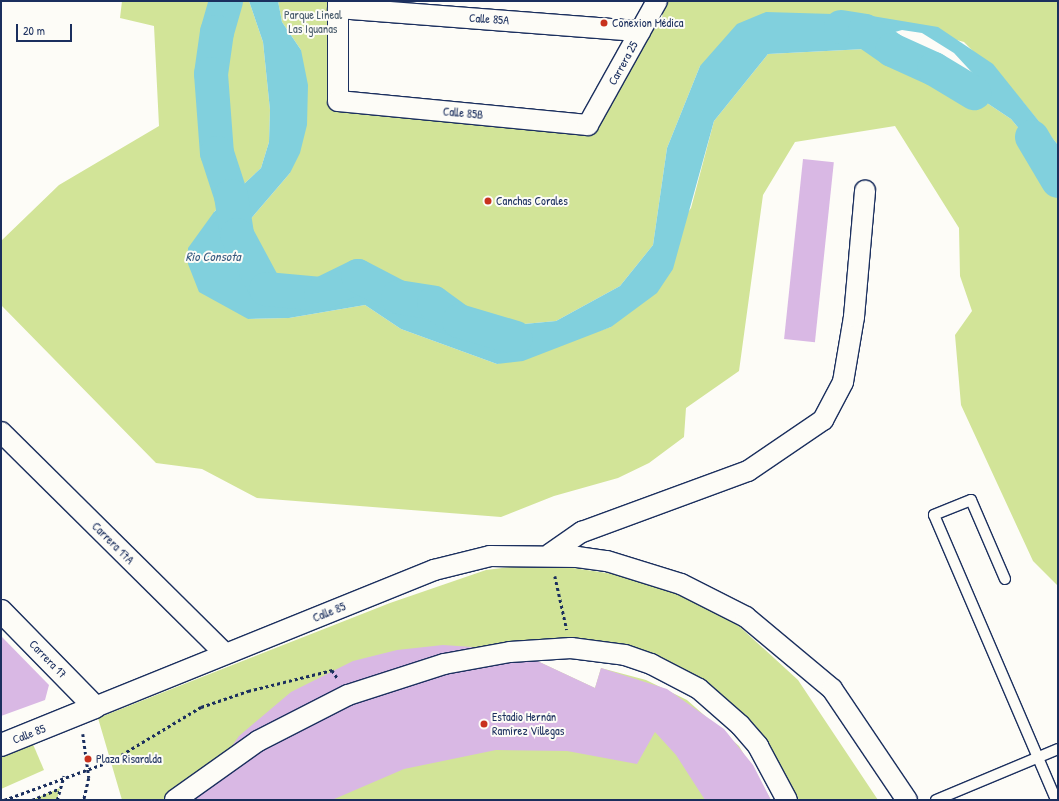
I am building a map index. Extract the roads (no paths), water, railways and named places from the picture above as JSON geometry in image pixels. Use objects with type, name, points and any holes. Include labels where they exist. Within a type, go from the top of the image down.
[{"type":"street","name":"Carrera 25","points":[[588,125],[657,1]]},
{"type":"street","name":"Calle 85A","points":[[338,4],[640,31]]},
{"type":"street","name":"Calle 85B","points":[[338,4],[338,101],[588,125]]},
{"type":"street","points":[[550,554],[582,532],[660,501],[748,470],[823,420],[844,382],[854,317],[865,190]]},
{"type":"street","name":"Carrera 17A","points":[[1,432],[226,654]]},
{"type":"street","name":"Calle 85","points":[[1,745],[434,570],[490,556],[550,554],[607,561],[642,571],[712,598],[746,617],[832,689],[907,800]]},
{"type":"street","name":"Carrera 17","points":[[1,611],[86,711]]},
{"type":"street","points":[[175,800],[258,741],[348,695],[444,664],[510,652],[571,648],[625,655],[670,672],[699,689],[735,720],[758,746],[787,800]]},
{"type":"lane","points":[[1005,579],[971,500],[934,515],[1039,757],[1056,800]]},
{"type":"lane","points":[[936,800],[1058,749]]},
{"type":"water","name":"Rio Consota","points":[[249,1],[278,1],[282,22],[301,50],[308,85],[307,125],[300,153],[290,173],[237,235],[238,262],[248,280],[266,289],[289,292],[340,269],[398,297],[480,328],[556,321],[620,286],[653,245],[667,148],[700,66],[737,24],[766,12],[866,15],[938,27],[993,64],[1058,145],[1058,181],[1056,174],[1011,119],[969,91],[865,49],[768,54],[714,121],[673,269],[657,293],[611,327],[523,361],[497,364],[401,329],[365,305],[289,318],[248,319],[199,292],[188,264],[188,248],[214,212],[261,168],[269,142],[270,110],[263,42]],"holes":[[[902,30],[922,33],[954,53],[979,80],[917,63],[882,43],[888,34]]]},
{"type":"waterway","points":[[226,1],[217,32],[211,74],[217,153],[231,196],[237,235],[266,289],[321,294],[358,276],[398,297],[434,303],[459,321],[516,338]]},
{"type":"waterway","points":[[841,27],[865,31],[892,50],[934,69],[974,93]]},
{"type":"waterway","points":[[1032,137],[1058,181]]},
{"type":"place","name":"Conexion Médica","points":[[604,23]]},
{"type":"place","name":"Canchas Corales","points":[[488,201]]},
{"type":"place","name":"Estadio Hernán Ramírez Villegas","points":[[484,724]]},
{"type":"place","name":"Plaza Risaralda","points":[[88,759]]},
{"type":"park label","name":"Parque Lineal Las Iguanas","points":[[313,22]]}]
